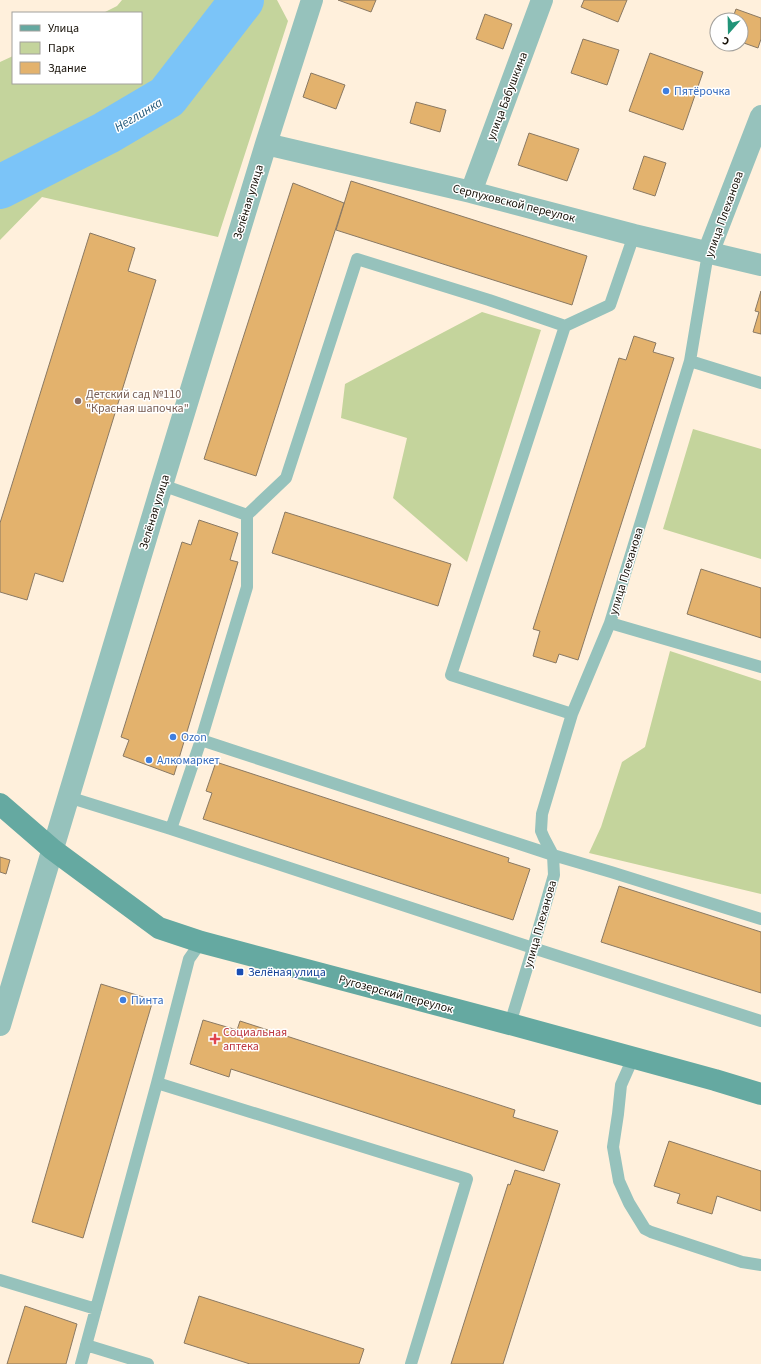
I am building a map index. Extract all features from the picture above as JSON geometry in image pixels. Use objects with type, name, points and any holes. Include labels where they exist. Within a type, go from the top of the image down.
[{"type":"main road","name":"Ругозерский переулок","points":[[0,804],[52,849],[159,928],[200,942],[510,1024],[761,1094]]},
{"type":"street","name":"Зелёная улица","points":[[0,1026],[162,485],[266,144],[312,0]]},
{"type":"street","name":"улица Бабушкина","points":[[471,192],[542,0]]},
{"type":"street","name":"улица Плеханова","points":[[708,253],[761,116]]},
{"type":"street","name":"Серпуховской переулок","points":[[266,144],[471,192],[634,235],[761,265]]},
{"type":"lane","points":[[171,829],[201,740],[247,587],[247,515],[286,478],[357,259],[489,300],[565,326],[610,305],[634,235]]},
{"type":"lane","name":"улица Плеханова","points":[[510,1024],[554,875],[553,855],[542,831],[542,814],[572,714],[610,623],[690,361],[708,253]]},
{"type":"lane","points":[[565,326],[452,675],[572,714]]},
{"type":"lane","points":[[690,361],[761,382]]},
{"type":"lane","points":[[162,485],[247,515]]},
{"type":"lane","points":[[610,623],[761,667]]},
{"type":"lane","points":[[201,740],[553,855],[761,920]]},
{"type":"lane","points":[[68,797],[171,829],[761,1021]]},
{"type":"lane","points":[[81,1364],[189,959],[200,942]]},
{"type":"lane","points":[[633,1058],[621,1085],[613,1147],[619,1181],[629,1203],[644,1229],[742,1262],[761,1265]]},
{"type":"lane","points":[[157,1083],[467,1180],[411,1364]]},
{"type":"lane","points":[[0,1280],[96,1309]]},
{"type":"lane","points":[[86,1345],[148,1364]]},
{"type":"green space","points":[[122,0],[277,0],[288,21],[218,237],[42,197],[0,240],[0,62],[12,56],[12,84],[142,84],[142,12],[105,12],[117,6]]},
{"type":"green space","points":[[482,312],[541,330],[467,562],[393,498],[407,438],[341,418],[345,384]]},
{"type":"green space","points":[[693,429],[761,449],[761,559],[663,529]]},
{"type":"green space","points":[[670,651],[761,681],[761,894],[589,853],[601,827],[622,762],[645,747]]},
{"type":"building","points":[[338,0],[376,0],[371,12]]},
{"type":"building","points":[[584,0],[627,0],[618,22],[581,7]]},
{"type":"building","points":[[736,9],[744,12],[735,12]]},
{"type":"building","points":[[485,14],[512,24],[503,49],[476,39]]},
{"type":"building","points":[[749,14],[761,18],[761,39],[758,48],[749,45]]},
{"type":"building","points":[[583,39],[619,50],[607,85],[571,73]]},
{"type":"building","name":"Пятёрочка","points":[[650,53],[703,72],[683,130],[629,111]]},
{"type":"building","points":[[311,73],[345,85],[336,109],[303,97]]},
{"type":"building","points":[[416,102],[446,110],[440,132],[410,123]]},
{"type":"building","points":[[529,133],[579,149],[567,181],[518,165]]},
{"type":"building","points":[[644,156],[666,163],[655,196],[633,189]]},
{"type":"building","points":[[351,181],[587,256],[572,305],[336,230]]},
{"type":"building","points":[[293,183],[344,203],[256,476],[204,459]]},
{"type":"building","name":"Детский сад №110 \"Красная шапочка\"","points":[[90,233],[135,248],[128,271],[156,280],[63,582],[35,573],[27,600],[0,592],[0,523]]},
{"type":"building","points":[[761,291],[761,334],[753,332],[759,312],[755,311]]},
{"type":"building","points":[[634,336],[656,343],[653,352],[674,358],[578,660],[559,654],[556,663],[533,656],[540,631],[533,629],[619,358],[626,360]]},
{"type":"building","points":[[285,512],[451,564],[438,606],[272,553]]},
{"type":"building","points":[[199,520],[238,533],[230,560],[238,562],[174,775],[123,756],[129,740],[121,737],[182,542],[191,545]]},
{"type":"building","points":[[701,569],[761,588],[761,638],[687,614]]},
{"type":"building","points":[[216,762],[509,858],[508,862],[530,869],[513,920],[203,819],[212,793],[206,791]]},
{"type":"building","points":[[0,857],[10,860],[6,874],[0,872]]},
{"type":"building","points":[[619,886],[761,932],[761,993],[601,942]]},
{"type":"building","points":[[101,984],[153,1000],[83,1238],[32,1222]]},
{"type":"building","points":[[203,1020],[237,1030],[240,1021],[515,1110],[513,1117],[558,1131],[544,1171],[231,1069],[229,1077],[190,1064]]},
{"type":"building","points":[[669,1141],[761,1171],[761,1211],[717,1196],[712,1214],[677,1203],[680,1194],[654,1186]]},
{"type":"building","points":[[515,1170],[560,1184],[503,1364],[451,1364],[508,1184],[510,1185]]},
{"type":"building","points":[[199,1296],[364,1349],[359,1364],[250,1364],[184,1343]]},
{"type":"building","points":[[25,1306],[77,1324],[66,1364],[7,1364]]},
{"type":"waterway","name":"Неглинка","points":[[0,187],[106,133],[167,97],[242,0]]},
{"type":"place","name":"Пятёрочка","points":[[666,91]]},
{"type":"place","name":"Детский сад №110 \"Красная шапочка\"","points":[[78,401]]},
{"type":"place","name":"Ozon","points":[[173,737]]},
{"type":"place","name":"Алкомаркет","points":[[149,760]]},
{"type":"place","name":"Зелёная улица","points":[[240,972]]},
{"type":"place","name":"Пинта","points":[[123,1000]]},
{"type":"place","name":"Социальная аптека","points":[[215,1039]]}]
